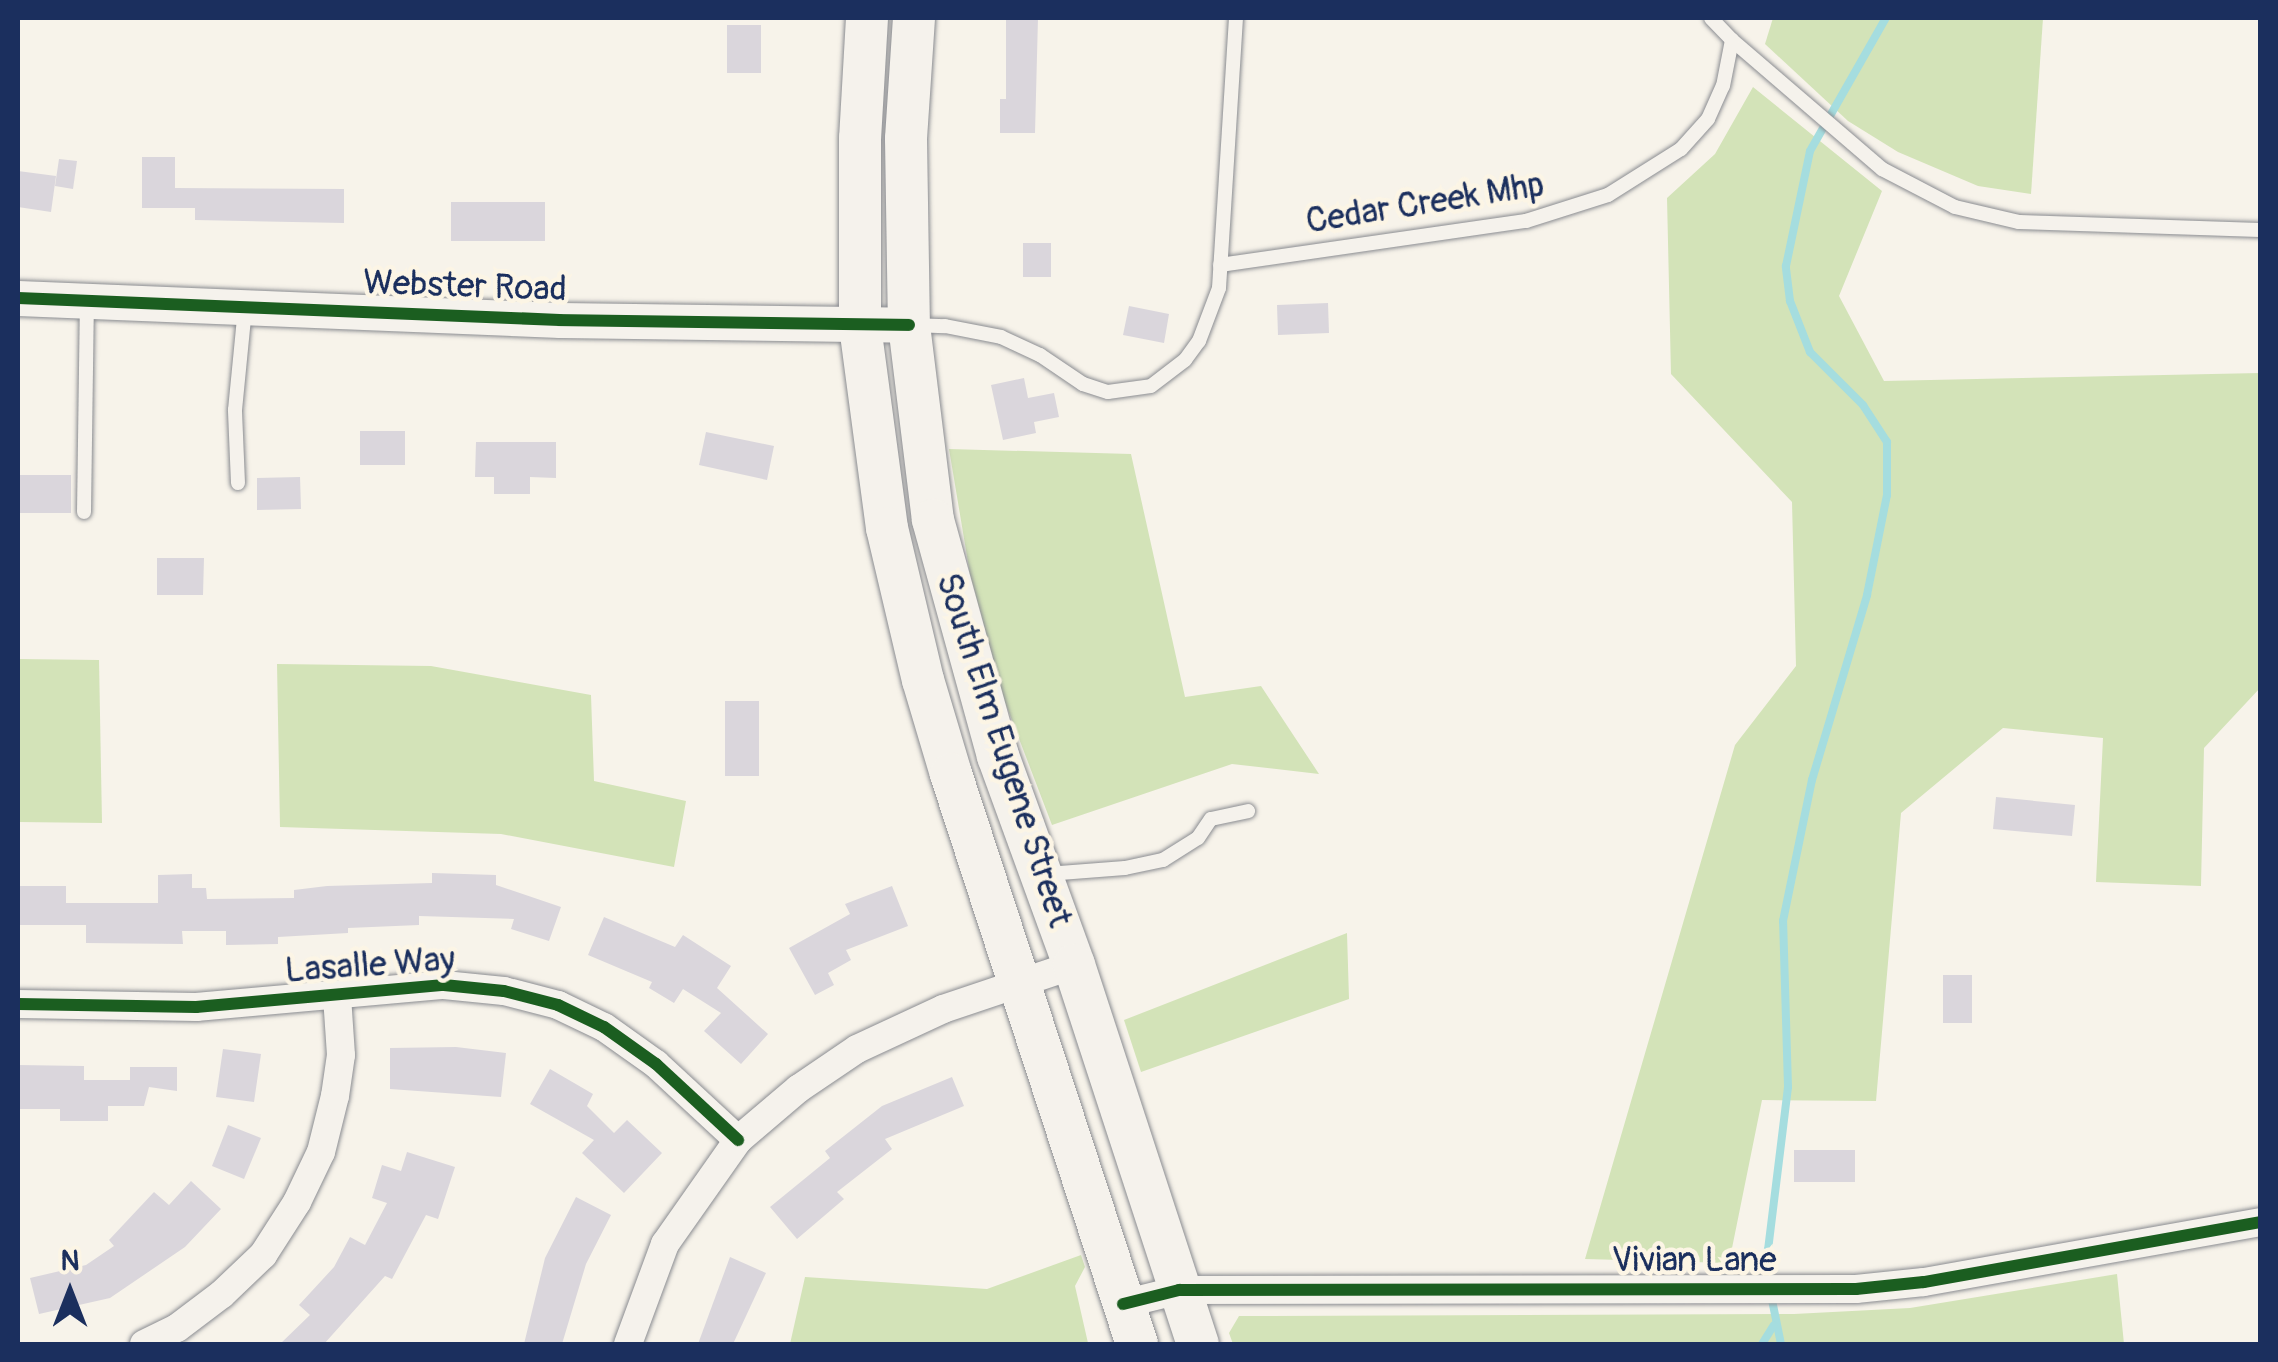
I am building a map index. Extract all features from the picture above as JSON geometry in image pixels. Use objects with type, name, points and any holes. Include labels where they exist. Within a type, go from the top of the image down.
[{"type":"main road","name":"South Elm Eugene Street","points":[[867,18],[860,138],[860,326],[887,528],[923,680],[1137,1344]]},
{"type":"main road","name":"South Elm Eugene Street","points":[[914,18],[906,138],[910,325],[932,520],[970,668],[1074,965],[1198,1344]]},
{"type":"street","name":"Webster Road","points":[[18,298],[560,320],[910,325]]},
{"type":"street","points":[[628,1344],[665,1244],[738,1140],[856,1049],[943,1009],[1074,965]]},
{"type":"street","name":"Lasalle Way","points":[[18,1004],[196,1007],[444,985],[504,991],[558,1005],[604,1028],[656,1064],[738,1140]]},
{"type":"street","points":[[144,1344],[178,1328],[222,1294],[263,1255],[297,1202],[321,1152],[335,1096],[341,1055],[337,996]]},
{"type":"street","name":"Vivian Lane","points":[[1124,1304],[1180,1290],[1856,1289],[1924,1282],[2260,1222]]},
{"type":"lane","points":[[910,325],[945,326],[1001,337],[1040,355],[1083,384],[1126,392],[1160,382],[1185,360],[1213,310],[1220,265],[1236,18]]},
{"type":"lane","points":[[1711,18],[1882,169],[1956,207],[2020,222],[2260,230]]},
{"type":"lane","name":"Cedar Creek Mhp","points":[[1220,265],[1526,221],[1608,195],[1653,170],[1694,137],[1723,86],[1732,40]]},
{"type":"lane","points":[[84,512],[87,301]]},
{"type":"lane","points":[[238,483],[235,410],[245,308]]},
{"type":"lane","points":[[1041,875],[1125,868],[1162,860],[1198,838],[1212,819],[1248,812]]},
{"type":"green space","points":[[1773,18],[2043,18],[2031,194],[1978,186],[1898,152],[1848,121],[1765,44]]},
{"type":"green space","points":[[1753,87],[1882,191],[1839,296],[1884,381],[2260,373],[2260,688],[2204,748],[2201,886],[2096,882],[2103,738],[2003,728],[1901,813],[1876,1101],[1762,1100],[1729,1263],[1585,1259],[1735,745],[1796,666],[1792,502],[1671,374],[1667,198],[1715,154]]},
{"type":"green space","points":[[949,449],[1131,454],[1185,697],[1261,686],[1319,774],[1232,764],[1052,825],[1005,702],[970,574]]},
{"type":"green space","points":[[18,659],[99,660],[102,823],[18,822]]},
{"type":"green space","points":[[277,664],[431,666],[591,695],[594,781],[686,801],[674,867],[501,834],[280,827]]},
{"type":"green space","points":[[1347,933],[1349,999],[1141,1072],[1124,1020]]},
{"type":"green space","points":[[1081,1255],[1085,1267],[1075,1286],[1088,1343],[1100,1344],[790,1344],[805,1277],[987,1289]]},
{"type":"green space","points":[[2117,1274],[2124,1344],[1233,1344],[1229,1333],[1239,1316],[1794,1314],[1910,1308]]},
{"type":"building","points":[[1006,18],[1038,18],[1035,133],[1000,133],[1000,99],[1006,99]]},
{"type":"building","points":[[727,25],[761,25],[761,73],[727,73]]},
{"type":"building","points":[[142,157],[175,157],[175,188],[344,189],[344,223],[195,220],[195,208],[142,208]]},
{"type":"building","points":[[59,159],[77,161],[73,189],[55,186]]},
{"type":"building","points":[[18,171],[56,176],[51,212],[18,207]]},
{"type":"building","points":[[451,202],[545,202],[545,241],[451,241]]},
{"type":"building","points":[[1023,243],[1051,243],[1051,277],[1023,277]]},
{"type":"building","points":[[1328,303],[1329,333],[1278,335],[1277,305]]},
{"type":"building","points":[[1129,306],[1169,314],[1164,343],[1123,335]]},
{"type":"building","points":[[1024,378],[1028,398],[1054,393],[1059,417],[1034,422],[1036,433],[1003,440],[991,385]]},
{"type":"building","points":[[360,431],[405,431],[405,465],[360,465]]},
{"type":"building","points":[[706,432],[774,446],[767,480],[699,465]]},
{"type":"building","points":[[476,442],[556,442],[556,478],[530,477],[530,494],[494,494],[494,477],[475,477]]},
{"type":"building","points":[[19,475],[71,475],[71,513],[19,513]]},
{"type":"building","points":[[300,477],[301,509],[257,510],[257,478]]},
{"type":"building","points":[[157,558],[204,558],[203,595],[157,595]]},
{"type":"building","points":[[725,701],[759,701],[759,776],[725,776]]},
{"type":"building","points":[[1996,797],[2075,805],[2072,836],[1993,829]]},
{"type":"building","points":[[432,873],[496,875],[496,885],[561,907],[549,941],[511,929],[514,919],[419,916],[419,925],[348,928],[348,933],[278,937],[278,944],[226,945],[226,931],[182,931],[183,944],[86,943],[86,925],[18,925],[18,886],[66,886],[66,903],[158,903],[158,875],[192,874],[192,888],[206,888],[207,899],[294,898],[294,890],[327,886],[432,883]]},
{"type":"building","points":[[892,886],[908,926],[846,950],[851,960],[828,973],[834,985],[815,995],[789,948],[850,914],[845,904]]},
{"type":"building","points":[[604,917],[675,947],[683,935],[731,966],[717,988],[768,1034],[741,1064],[704,1031],[721,1013],[683,989],[674,1003],[649,988],[652,982],[588,955]]},
{"type":"building","points":[[1943,975],[1972,975],[1972,1023],[1943,1023]]},
{"type":"building","points":[[456,1047],[506,1053],[501,1097],[390,1089],[390,1048]]},
{"type":"building","points":[[223,1049],[261,1054],[254,1102],[216,1097]]},
{"type":"building","points":[[18,1065],[84,1066],[84,1080],[130,1080],[130,1067],[177,1067],[177,1091],[149,1087],[144,1106],[108,1106],[108,1121],[60,1121],[60,1109],[18,1109]]},
{"type":"building","points":[[550,1069],[593,1094],[587,1106],[614,1133],[627,1120],[662,1153],[624,1193],[582,1153],[594,1140],[530,1104]]},
{"type":"building","points":[[952,1077],[964,1106],[885,1139],[892,1149],[837,1192],[844,1199],[797,1239],[770,1207],[830,1158],[825,1151],[882,1106]]},
{"type":"building","points":[[228,1125],[261,1138],[244,1179],[212,1166]]},
{"type":"building","points":[[1794,1150],[1855,1150],[1855,1182],[1794,1182]]},
{"type":"building","points":[[407,1152],[455,1167],[438,1219],[426,1215],[392,1279],[385,1276],[324,1344],[280,1344],[310,1315],[299,1305],[334,1267],[350,1237],[365,1245],[387,1203],[372,1198],[382,1165],[401,1171]]},
{"type":"building","points":[[191,1181],[221,1209],[185,1247],[110,1298],[39,1314],[30,1278],[86,1265],[114,1246],[109,1240],[154,1192],[169,1205]]},
{"type":"building","points":[[576,1197],[611,1215],[586,1264],[562,1344],[524,1344],[545,1258]]},
{"type":"building","points":[[730,1257],[766,1273],[733,1344],[698,1344]]},
{"type":"waterway","points":[[1770,1282],[1768,1250],[1788,1087],[1783,921],[1812,780],[1867,595],[1887,495],[1887,442],[1863,405],[1810,352],[1790,301],[1786,266],[1810,151],[1886,18]]},
{"type":"waterway","points":[[1771,1295],[1781,1344]]},
{"type":"waterway","points":[[1762,1344],[1774,1325]]},
{"type":"cycle path","points":[[18,298],[560,320],[909,325]]},
{"type":"cycle path","points":[[18,1004],[196,1007],[444,985],[504,991],[558,1005],[604,1027],[656,1064],[738,1140]]},
{"type":"cycle path","points":[[1123,1304],[1179,1290],[1856,1289],[1924,1282],[2260,1222]]}]
